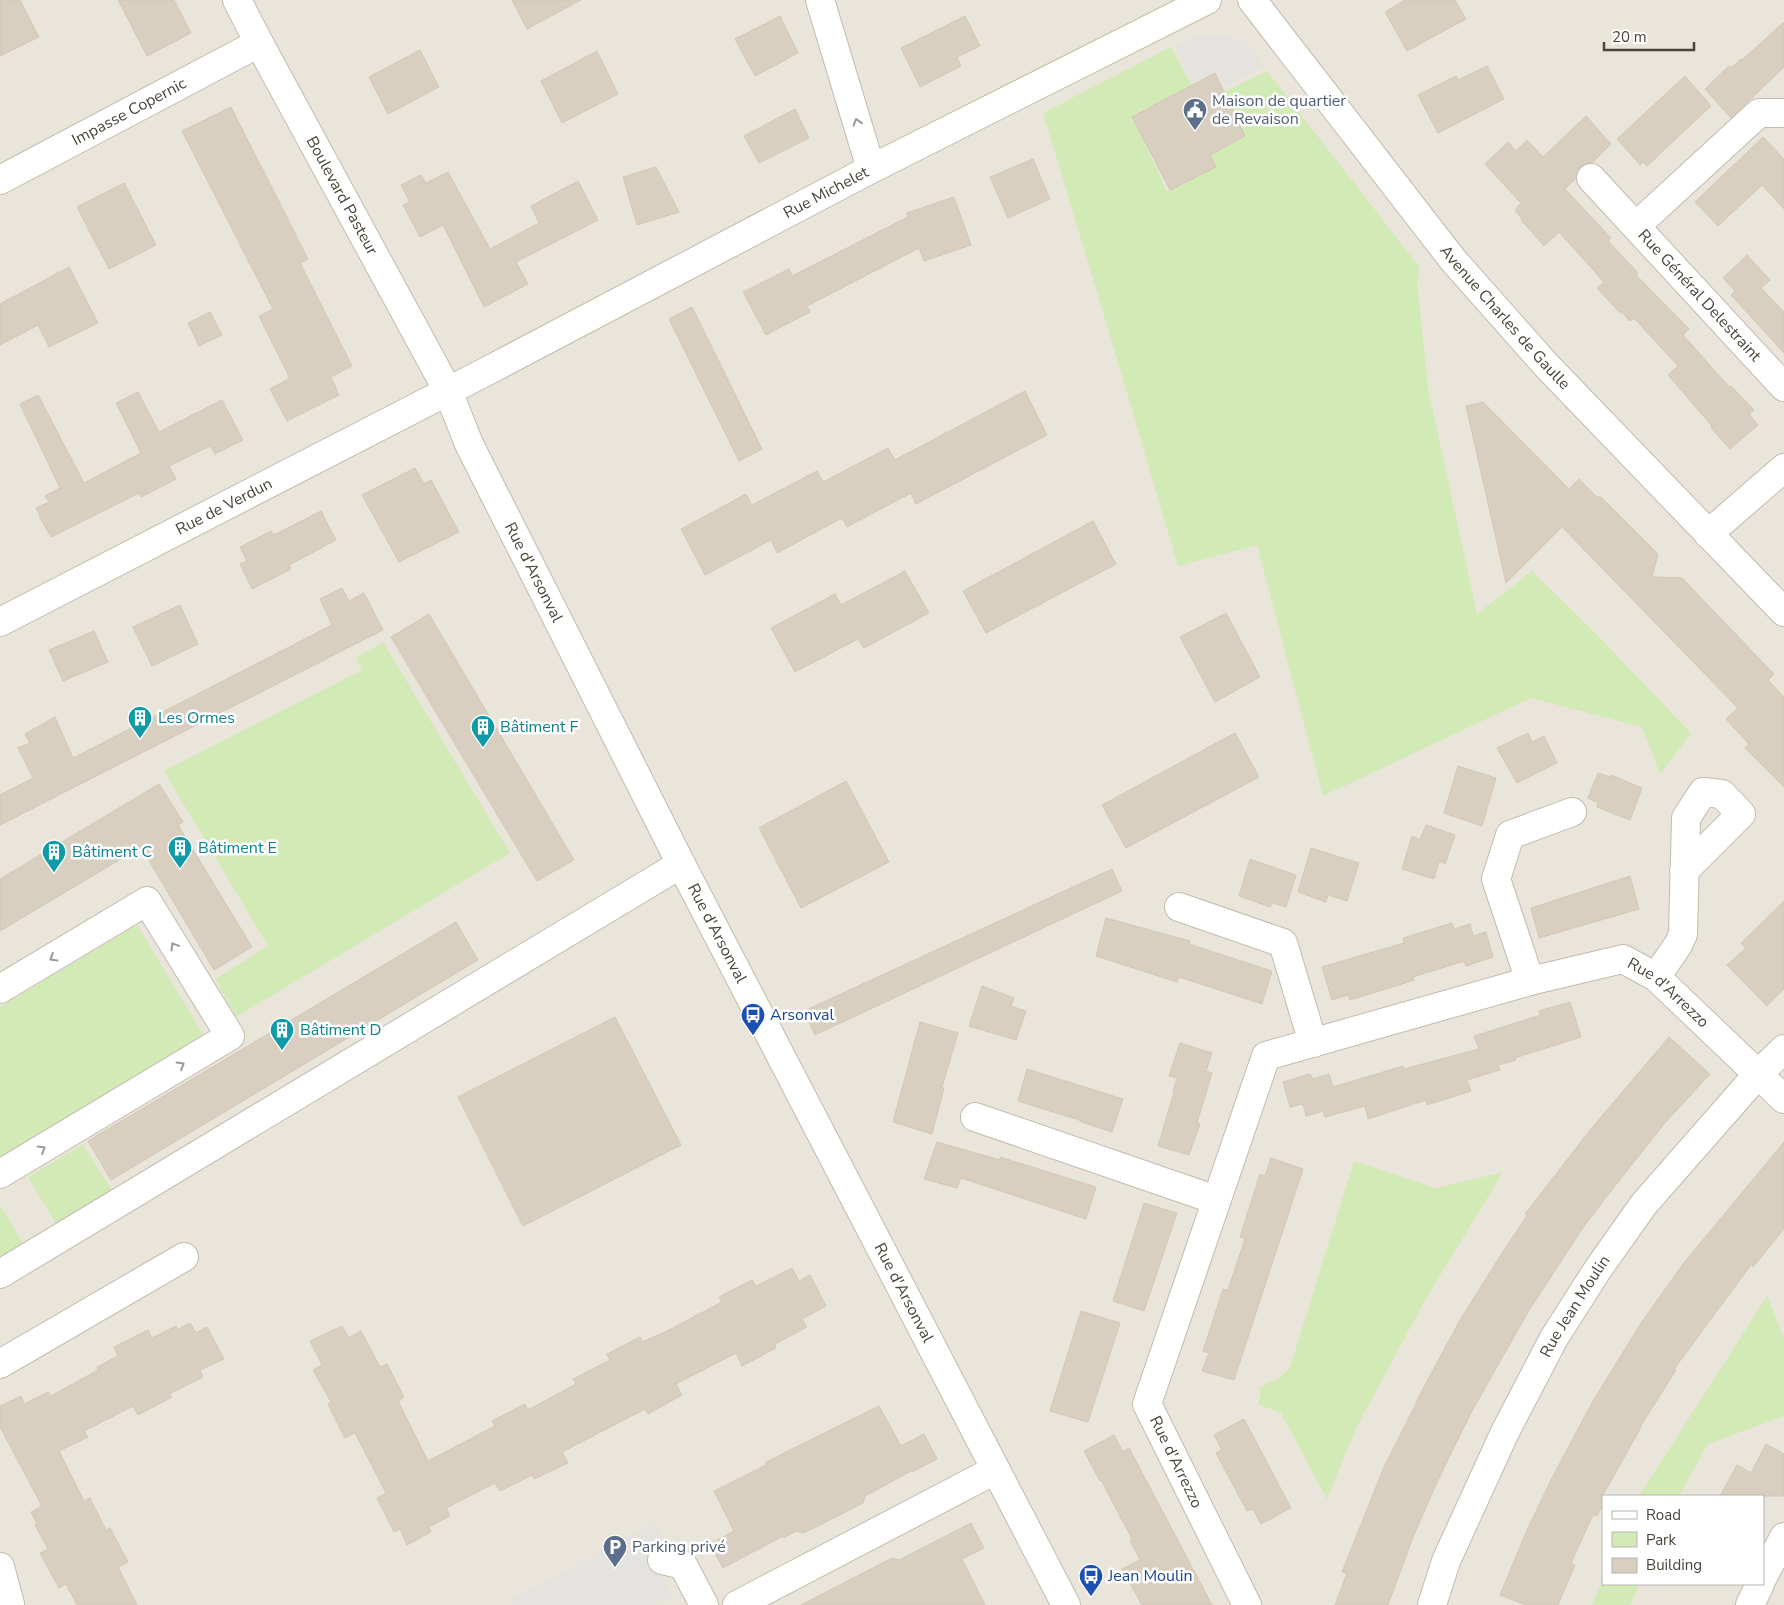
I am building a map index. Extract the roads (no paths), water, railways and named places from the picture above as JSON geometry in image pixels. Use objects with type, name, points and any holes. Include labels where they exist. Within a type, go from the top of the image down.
[{"type":"street","name":"Boulevard Pasteur","points":[[237,0],[448,391]]},
{"type":"street","points":[[820,0],[872,169]]},
{"type":"street","name":"Rue Michelet","points":[[448,391],[872,169],[1207,0]]},
{"type":"street","name":"Avenue Charles de Gaulle","points":[[1252,0],[1453,260],[1547,366],[1784,612]]},
{"type":"street","name":"Impasse Copernic","points":[[0,180],[259,43]]},
{"type":"street","name":"Rue Général Delestraint","points":[[1636,226],[1759,113],[1784,113]]},
{"type":"street","name":"Rue Général Delestraint","points":[[1591,178],[1784,387]]},
{"type":"street","name":"Rue de Verdun","points":[[0,622],[448,391]]},
{"type":"street","name":"Rue d'Arsonval","points":[[448,391],[469,444],[681,864],[1066,1605]]},
{"type":"street","points":[[1708,534],[1784,468]]},
{"type":"street","points":[[1530,981],[1496,879],[1510,835],[1572,812]]},
{"type":"street","points":[[0,1274],[681,864]]},
{"type":"street","points":[[1656,977],[1678,945],[1683,934],[1684,871]]},
{"type":"street","points":[[0,990],[147,901],[230,1036],[0,1174]]},
{"type":"street","points":[[1178,907],[1283,943],[1313,1043]]},
{"type":"street","name":"Rue d'Arrezzo","points":[[1247,1605],[1147,1404],[1266,1056],[1530,981],[1623,959],[1656,977],[1784,1099]]},
{"type":"street","name":"Rue Jean Moulin","points":[[1432,1605],[1450,1552],[1505,1432],[1554,1338],[1598,1269],[1644,1204],[1758,1074],[1784,1049]]},
{"type":"street","points":[[975,1117],[1216,1200]]},
{"type":"street","points":[[0,1364],[184,1257]]},
{"type":"street","points":[[737,1605],[995,1470]]},
{"type":"street","points":[[1764,1575],[1784,1537]]},
{"type":"street","points":[[662,1560],[683,1565],[704,1605]]},
{"type":"street","points":[[0,1567],[10,1604],[8,1605]]},
{"type":"street","points":[[1750,1605],[1760,1585]]},
{"type":"place","name":"Maison de quartier de Revaison","points":[[1195,131]]},
{"type":"place","name":"Les Ormes","points":[[140,739]]},
{"type":"place","name":"Bâtiment F","points":[[483,748]]},
{"type":"place","name":"Bâtiment E","points":[[180,869]]},
{"type":"place","name":"Bâtiment C","points":[[54,873]]},
{"type":"place","name":"Arsonval","points":[[753,1036]]},
{"type":"place","name":"Bâtiment D","points":[[282,1051]]},
{"type":"place","name":"Parking privé","points":[[615,1568]]},
{"type":"place","name":"Jean Moulin","points":[[1091,1597]]}]
